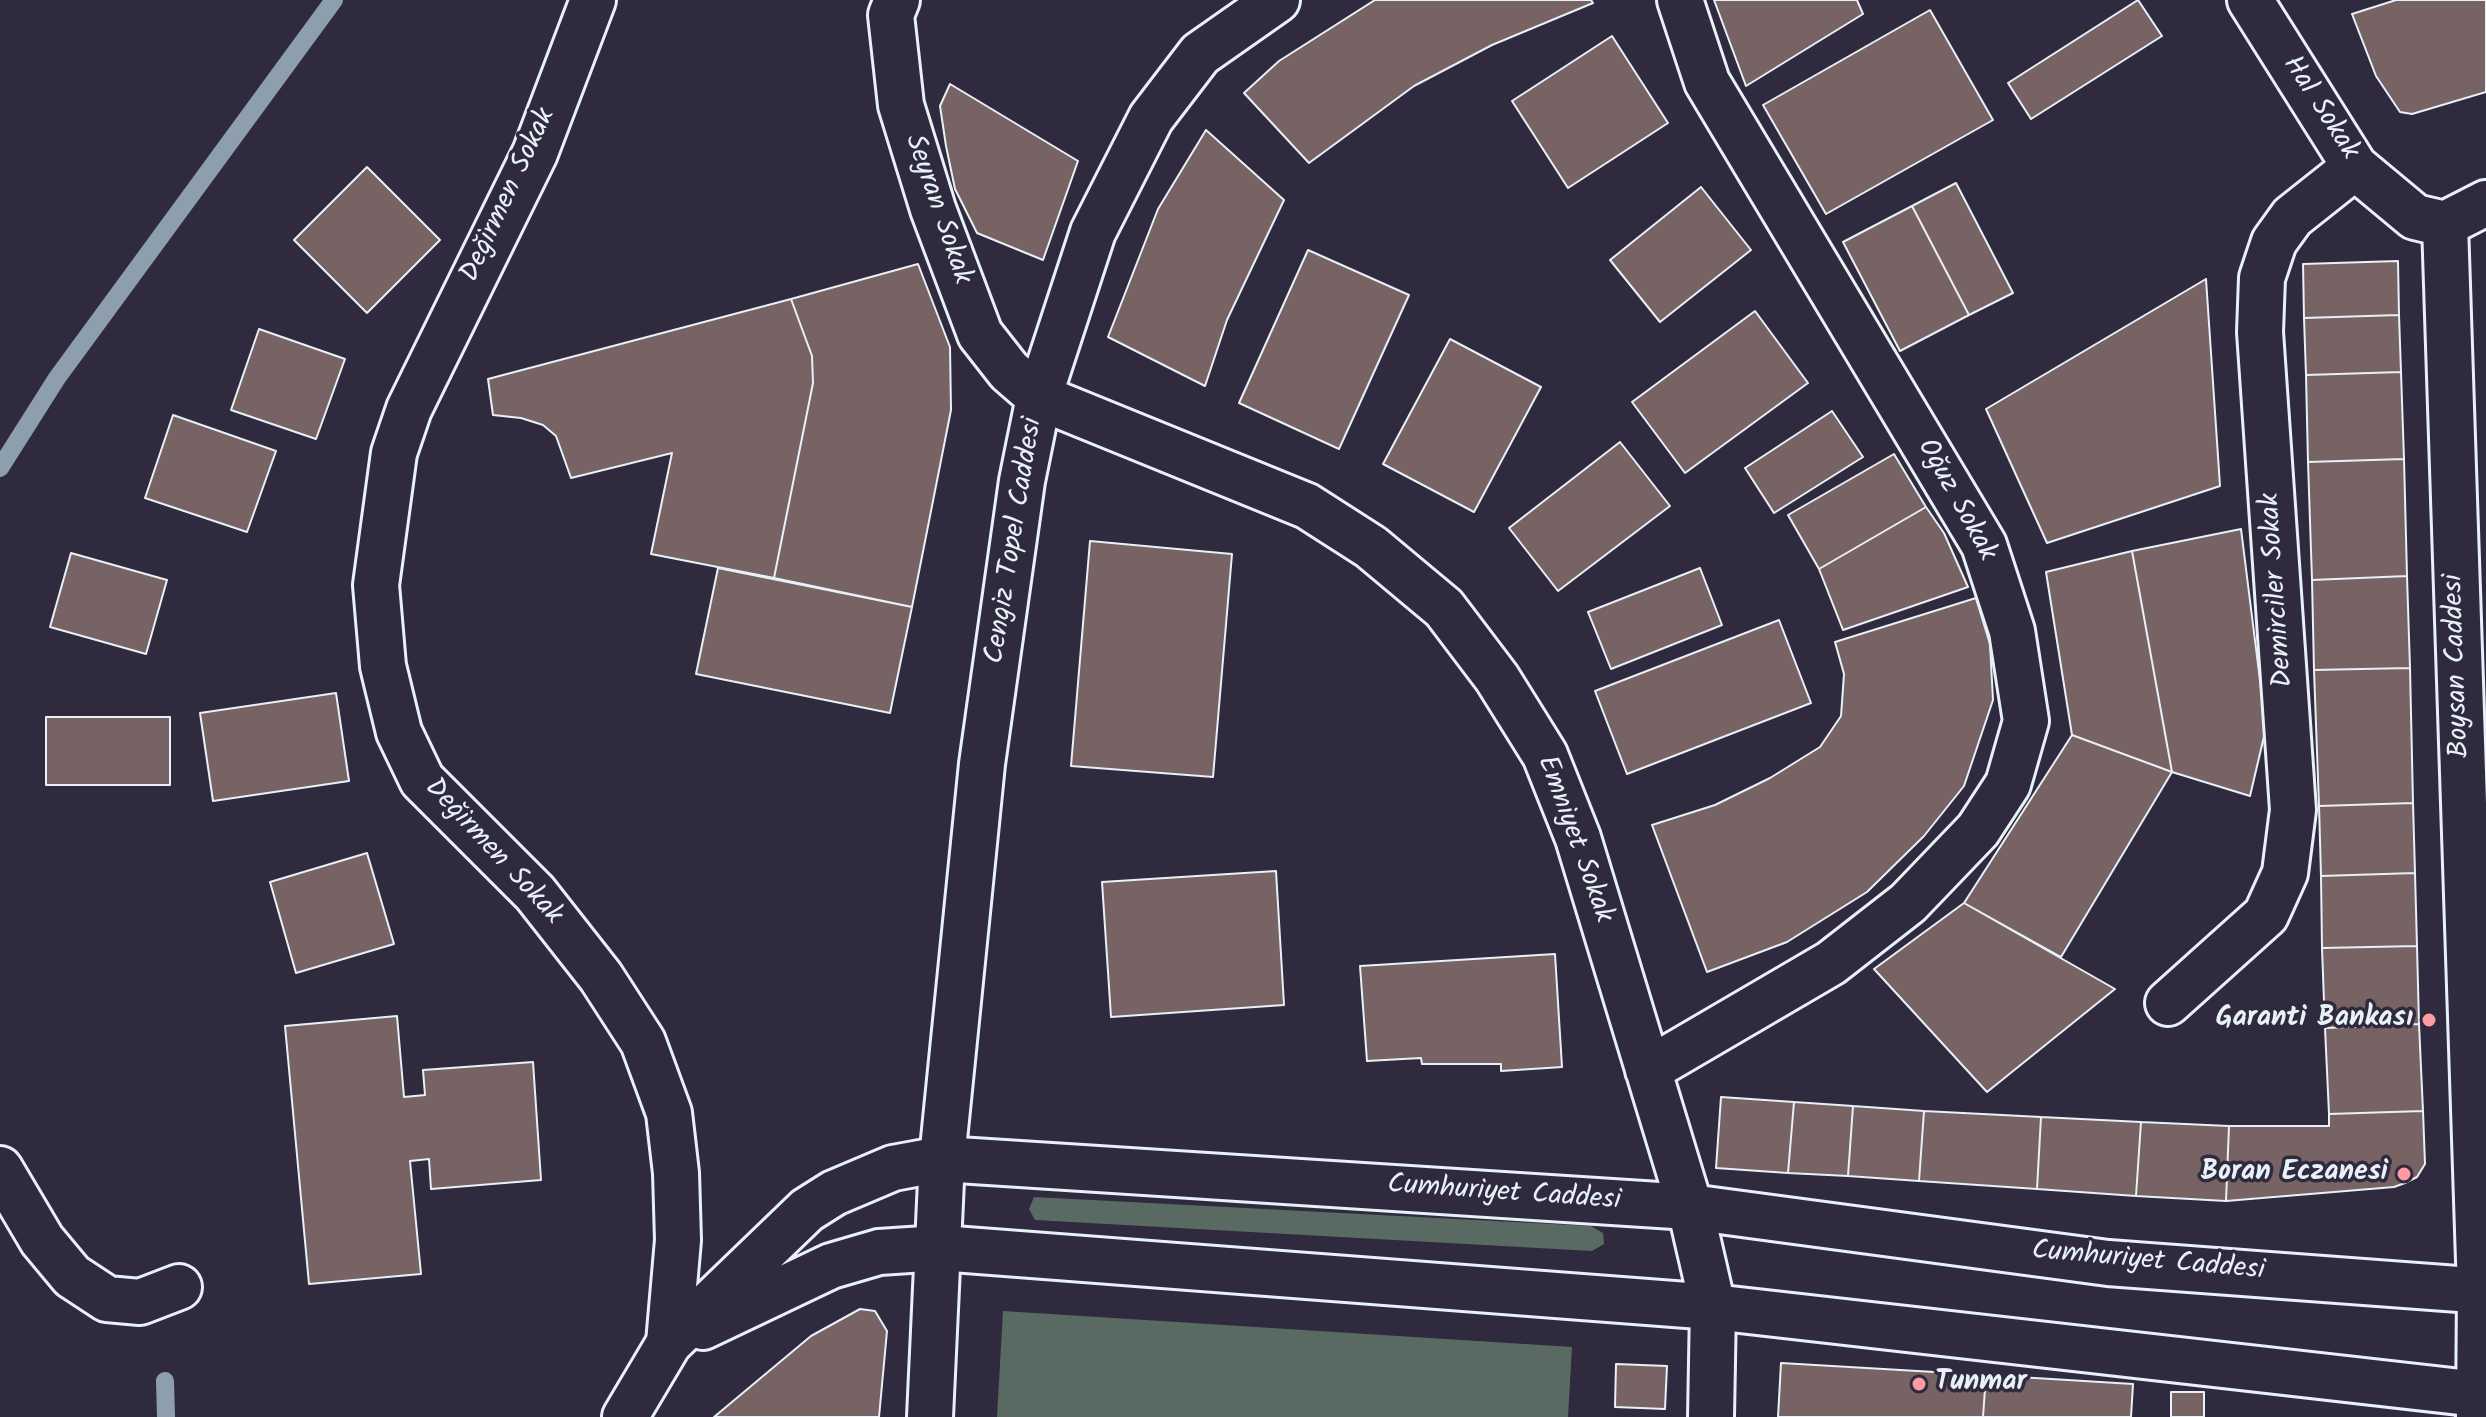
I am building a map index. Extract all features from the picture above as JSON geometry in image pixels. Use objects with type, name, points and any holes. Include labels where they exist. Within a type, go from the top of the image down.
[{"type":"street","name":"Değirmen Sokak","points":[[593,0],[535,153],[409,409],[394,453],[376,585],[383,666],[399,732],[422,780],[535,893],[601,977],[643,1042],[669,1113],[676,1173],[678,1240],[669,1343]]},
{"type":"street","name":"Seyran Sokak","points":[[897,0],[891,15],[901,105],[933,209],[980,334],[1009,371],[1039,397]]},
{"type":"street","name":"Cengiz Topel Caddesi","points":[[930,1417],[942,1159],[982,764],[1022,481],[1039,397],[1093,232],[1151,118],[1200,54],[1277,0]]},
{"type":"street","name":"Oğuz Sokak","points":[[1648,1070],[1831,963],[1908,903],[1978,830],[2008,784],[2026,721],[2012,631],[1984,545],[1707,82],[1680,0]]},
{"type":"street","name":"Hal Sokak","points":[[2250,0],[2355,167],[2415,217],[2445,224]]},
{"type":"street","name":"Demirciler Sokak","points":[[2168,1003],[2266,915],[2285,873],[2293,810],[2260,332],[2262,278],[2274,242],[2292,217],[2355,167]]},
{"type":"street","points":[[2445,224],[2486,203]]},
{"type":"street","name":"Boysan Caddesi","points":[[2445,224],[2468,402],[2483,1291],[2481,1402]]},
{"type":"street","name":"Emniyet Sokak","points":[[1039,397],[1307,506],[1371,547],[1444,608],[1497,678],[1545,755],[1578,838],[1690,1207],[1713,1307],[1711,1417]]},
{"type":"street","name":"Cumhuriyet Caddesi","points":[[625,1417],[669,1343],[807,1210],[834,1193],[893,1168],[942,1159],[1690,1207],[2108,1263],[2483,1291]]},
{"type":"street","points":[[0,1169],[42,1240],[72,1276],[107,1299],[140,1302],[179,1287]]},
{"type":"street","points":[[669,1343],[831,1266],[879,1252],[940,1248],[1713,1307],[2481,1402]]},
{"type":"green space","points":[[1034,1197],[1591,1226],[1603,1233],[1604,1244],[1592,1251],[1035,1220],[1029,1209]]},
{"type":"green space","points":[[1003,1311],[1572,1347],[1568,1417],[997,1417]]},
{"type":"building","points":[[1375,0],[1591,0],[1593,3],[1492,45],[1414,86],[1309,163],[1244,93],[1279,61]]},
{"type":"building","points":[[1714,0],[1857,0],[1863,14],[1746,86]]},
{"type":"building","points":[[2138,0],[2162,36],[2031,119],[2008,83]]},
{"type":"building","points":[[2396,0],[2486,0],[2486,92],[2412,114],[2400,112],[2376,76],[2352,14]]},
{"type":"building","points":[[1930,10],[1993,120],[1826,214],[1763,105]]},
{"type":"building","points":[[1612,36],[1668,123],[1568,188],[1512,101]]},
{"type":"building","points":[[950,84],[1078,161],[1043,260],[977,233],[955,189],[946,146],[940,106]]},
{"type":"building","points":[[1206,130],[1284,200],[1227,320],[1205,386],[1108,337],[1158,209]]},
{"type":"building","points":[[367,167],[440,240],[367,313],[294,240]]},
{"type":"building","points":[[1956,183],[2013,293],[1969,315],[1912,206]]},
{"type":"building","points":[[1701,187],[1751,250],[1660,322],[1610,260]]},
{"type":"building","points":[[1912,206],[1969,315],[1900,351],[1843,242]]},
{"type":"building","points":[[1308,250],[1409,295],[1339,449],[1239,403]]},
{"type":"building","points":[[2398,261],[2399,315],[2304,318],[2303,264]]},
{"type":"building","points":[[918,264],[950,347],[951,410],[912,607],[774,578],[813,383],[812,356],[791,299]]},
{"type":"building","points":[[2206,279],[2220,486],[2047,543],[1986,409]]},
{"type":"building","points":[[791,299],[812,356],[813,383],[774,578],[651,554],[672,453],[571,478],[556,436],[543,425],[521,418],[493,415],[488,379]]},
{"type":"building","points":[[1755,311],[1808,383],[1685,473],[1632,402]]},
{"type":"building","points":[[2399,315],[2401,372],[2306,375],[2304,318]]},
{"type":"building","points":[[259,329],[345,359],[316,439],[231,410]]},
{"type":"building","points":[[1450,339],[1541,387],[1474,512],[1383,464]]},
{"type":"building","points":[[2401,372],[2404,459],[2308,462],[2306,375]]},
{"type":"building","points":[[1832,411],[1863,457],[1774,513],[1745,468]]},
{"type":"building","points":[[173,415],[276,451],[247,532],[145,498]]},
{"type":"building","points":[[1620,442],[1670,506],[1558,591],[1509,528]]},
{"type":"building","points":[[1894,454],[1926,507],[1819,569],[1788,515]]},
{"type":"building","points":[[2404,459],[2407,576],[2312,580],[2308,462]]},
{"type":"building","points":[[1926,507],[1944,533],[1968,587],[1843,630],[1819,569]]},
{"type":"building","points":[[2241,529],[2266,728],[2250,796],[2172,772],[2132,551]]},
{"type":"building","points":[[1090,541],[1232,554],[1213,777],[1071,766]]},
{"type":"building","points":[[2132,551],[2172,772],[2072,735],[2046,572]]},
{"type":"building","points":[[71,553],[167,580],[146,654],[50,627]]},
{"type":"building","points":[[718,568],[912,607],[890,713],[696,674]]},
{"type":"building","points":[[1700,568],[1722,625],[1611,669],[1588,612]]},
{"type":"building","points":[[2407,576],[2410,668],[2314,670],[2312,580]]},
{"type":"building","points":[[1976,598],[1990,644],[1993,700],[1964,786],[1924,836],[1867,892],[1787,942],[1707,972],[1652,825],[1715,805],[1770,778],[1820,747],[1841,716],[1844,674],[1835,642]]},
{"type":"building","points":[[1779,620],[1811,703],[1627,774],[1595,691]]},
{"type":"building","points":[[2410,668],[2413,803],[2319,806],[2314,670]]},
{"type":"building","points":[[336,693],[349,781],[213,801],[200,713]]},
{"type":"building","points":[[46,717],[170,717],[170,785],[46,785]]},
{"type":"building","points":[[2072,735],[2172,772],[2061,957],[1964,903]]},
{"type":"building","points":[[2413,803],[2415,873],[2321,876],[2319,806]]},
{"type":"building","points":[[367,853],[394,944],[296,973],[270,882]]},
{"type":"building","points":[[1276,871],[1284,1005],[1111,1017],[1102,882]]},
{"type":"building","points":[[2415,873],[2417,946],[2322,948],[2321,876]]},
{"type":"building","points":[[1964,903],[2115,989],[1987,1092],[1874,969]]},
{"type":"building","points":[[2417,946],[2419,1024],[2325,1028],[2322,948]]},
{"type":"building","points":[[1555,954],[1562,1067],[1501,1071],[1501,1064],[1422,1064],[1421,1058],[1367,1061],[1360,966]]},
{"type":"building","points":[[397,1016],[404,1097],[425,1095],[423,1070],[533,1062],[541,1180],[431,1189],[429,1159],[410,1161],[421,1274],[309,1284],[285,1026]]},
{"type":"building","points":[[2419,1024],[2423,1111],[2329,1114],[2325,1028]]},
{"type":"building","points":[[1721,1097],[1794,1102],[1788,1173],[1716,1168]]},
{"type":"building","points":[[1794,1102],[1853,1106],[1848,1176],[1788,1173]]},
{"type":"building","points":[[1853,1106],[1924,1111],[1919,1181],[1848,1176]]},
{"type":"building","points":[[1924,1111],[2041,1117],[2037,1189],[1919,1181]]},
{"type":"building","points":[[2423,1111],[2425,1164],[2417,1177],[2405,1183],[2394,1187],[2226,1201],[2229,1126],[2329,1126],[2329,1114]]},
{"type":"building","points":[[2041,1117],[2141,1122],[2136,1196],[2037,1189]]},
{"type":"building","points":[[2141,1122],[2229,1126],[2226,1201],[2136,1196]]},
{"type":"building","points":[[860,1309],[875,1311],[887,1331],[879,1417],[714,1417],[811,1336]]},
{"type":"building","points":[[1781,1363],[1986,1375],[1983,1417],[1778,1417]]},
{"type":"building","points":[[1616,1364],[1667,1366],[1665,1409],[1615,1407]]},
{"type":"building","points":[[1986,1375],[2133,1384],[2131,1417],[1983,1417]]},
{"type":"building","points":[[2171,1392],[2204,1392],[2204,1417],[2171,1417]]},
{"type":"waterway","points":[[0,468],[57,378],[334,0]]},
{"type":"waterway","points":[[165,1381],[166,1417]]},
{"type":"place","name":"Garanti Bankası","points":[[2429,1020]]},
{"type":"place","name":"Boran Eczanesi","points":[[2404,1174]]},
{"type":"place","name":"Tunmar","points":[[1919,1384]]}]
